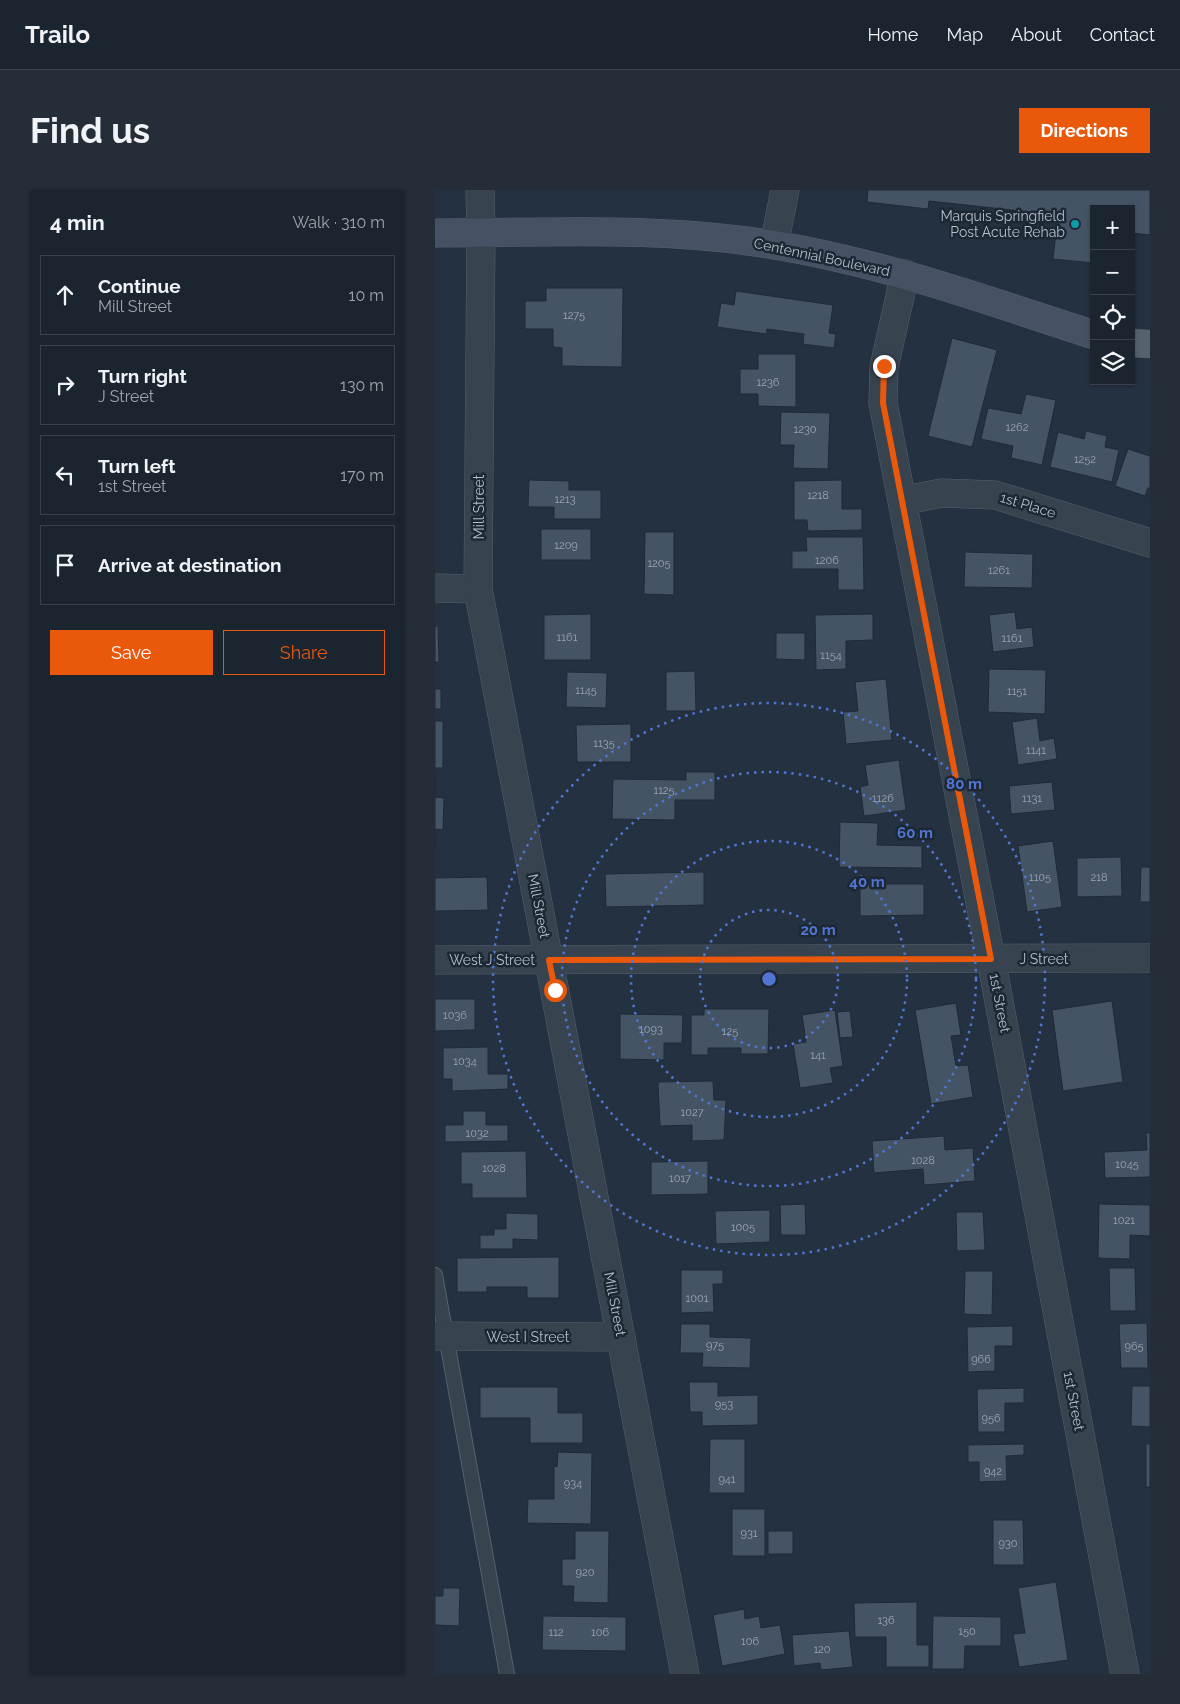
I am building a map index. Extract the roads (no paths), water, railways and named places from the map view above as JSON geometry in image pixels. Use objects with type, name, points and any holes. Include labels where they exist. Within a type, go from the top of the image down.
[{"type":"main road","name":"Centennial Boulevard","points":[[435,233],[613,232],[694,235],[774,245],[905,274],[1090,334]]},
{"type":"main road","points":[[1135,345],[1150,344]]},
{"type":"main road","points":[[1135,347],[1150,353]]},
{"type":"street","name":"Mill Street","points":[[480,190],[478,589],[685,1674]]},
{"type":"street","points":[[774,245],[785,190]]},
{"type":"street","name":"1st Street","points":[[905,274],[884,366],[883,403],[991,959],[1125,1674]]},
{"type":"street","name":"1st Place","points":[[902,501],[941,493],[995,495],[1150,543]]},
{"type":"street","points":[[435,588],[478,589]]},
{"type":"street","name":"J Street","points":[[549,960],[1150,958]]},
{"type":"street","name":"West J Street","points":[[435,960],[549,960]]},
{"type":"street","name":"West I Street","points":[[441,1336],[621,1337]]},
{"type":"lane","points":[[435,1275],[441,1336],[507,1674]]},
{"type":"place","name":"Marquis Springfield Post Acute Rehab","points":[[1075,224]]}]
